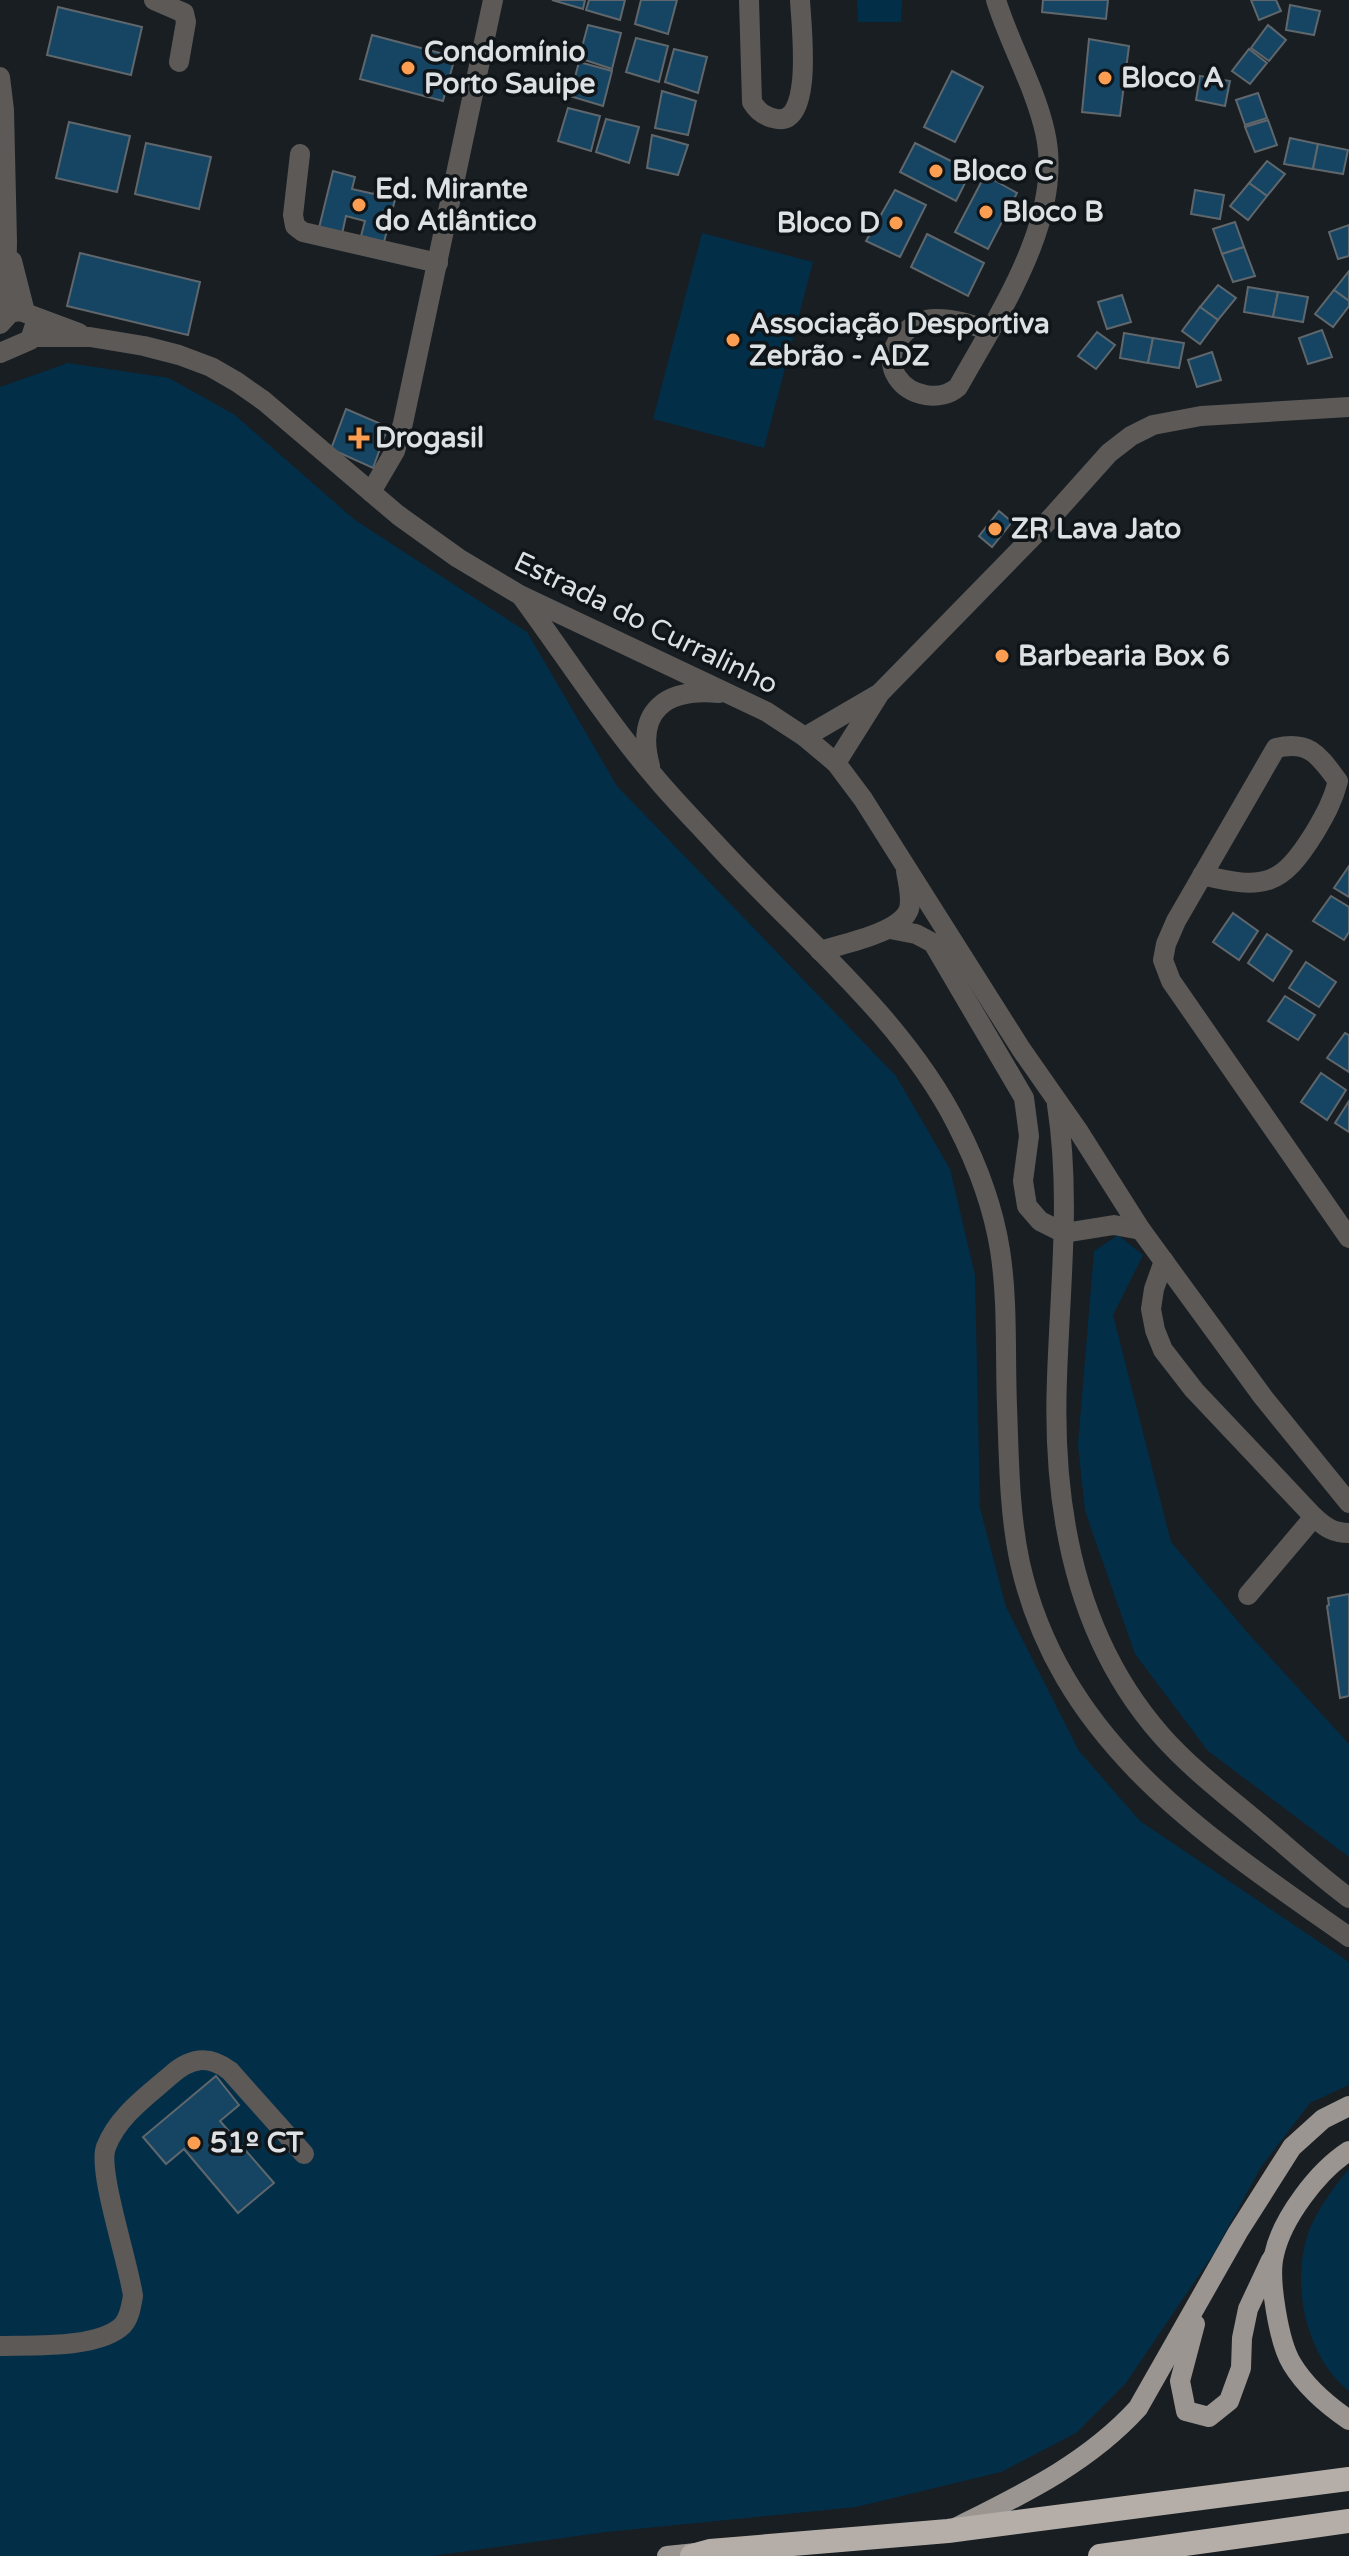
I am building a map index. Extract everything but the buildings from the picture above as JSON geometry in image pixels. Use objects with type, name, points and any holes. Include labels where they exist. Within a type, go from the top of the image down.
[{"type":"highway","points":[[701,2554],[948,2531],[1349,2479]]},
{"type":"highway","points":[[1100,2556],[1349,2521]]},
{"type":"main road","points":[[948,2531],[1073,2465],[1119,2429],[1138,2408],[1238,2232],[1292,2147],[1323,2119],[1349,2106]]},
{"type":"main road","points":[[1202,2297],[1180,2381],[1186,2411],[1209,2417],[1229,2401],[1241,2368],[1242,2338],[1248,2309],[1298,2200],[1338,2158],[1349,2151]]},
{"type":"main road","points":[[1274,2255],[1277,2321],[1291,2363],[1322,2401],[1349,2420]]},
{"type":"main road","points":[[667,2556],[701,2554]]},
{"type":"street","points":[[154,0],[184,13],[186,22],[179,62]]},
{"type":"street","points":[[749,0],[752,102],[756,110],[764,115],[783,120],[796,111],[802,91],[800,0]]},
{"type":"street","points":[[990,331],[952,320],[916,322],[903,332],[896,347],[892,364],[897,377],[908,388],[937,397],[950,394],[958,387],[990,331],[1041,224],[1050,168],[1046,133],[996,0]]},
{"type":"street","points":[[371,492],[395,451],[438,263],[490,2]]},
{"type":"street","points":[[0,77],[12,317]]},
{"type":"street","points":[[300,154],[293,215],[295,226],[303,232],[438,263]]},
{"type":"street","points":[[12,317],[33,318],[36,326],[16,345],[7,340],[2,326],[12,317]]},
{"type":"street","name":"Estrada do Curralinho","points":[[12,317],[90,337],[144,346],[211,367],[264,401],[371,492],[458,558],[520,595],[767,712],[805,737],[836,763],[905,863],[978,982],[1115,1189]]},
{"type":"street","name":"Estrada do Curralinho","points":[[16,345],[90,337]]},
{"type":"street","points":[[836,763],[880,693],[1049,520],[1109,453],[1131,436],[1153,425],[1201,416],[1349,407]]},
{"type":"street","points":[[520,595],[653,774],[879,1014],[937,1089],[956,1123],[984,1187],[1000,1249],[1015,1536],[1027,1589],[1043,1632],[1081,1706],[1140,1777],[1173,1807],[1248,1867],[1349,1937]]},
{"type":"street","points":[[653,774],[645,746],[645,730],[664,703],[677,694],[690,692],[731,694]]},
{"type":"street","points":[[805,737],[880,693]]},
{"type":"street","points":[[1202,875],[1243,884],[1263,882],[1283,874],[1298,859],[1334,800],[1338,781],[1315,752],[1293,744],[1276,748],[1202,875],[1166,944],[1163,960],[1171,981],[1349,1238]]},
{"type":"street","points":[[820,951],[890,929],[902,921],[908,910],[905,863]]},
{"type":"street","points":[[890,929],[916,934],[933,943],[1024,1098],[1029,1136],[1023,1181],[1027,1206],[1040,1221],[1064,1233],[1114,1225],[1141,1230]]},
{"type":"street","points":[[1056,1098],[1063,1143],[1064,1233],[1057,1382],[1058,1464],[1068,1549],[1080,1594],[1096,1634],[1137,1705],[1162,1736],[1231,1799],[1349,1898]]},
{"type":"street","points":[[1097,1226],[1108,1212],[1115,1189]]},
{"type":"street","points":[[1115,1189],[1141,1230],[1263,1397],[1349,1503]]},
{"type":"street","points":[[1164,1261],[1151,1309],[1163,1350],[1194,1390],[1314,1517],[1326,1528],[1349,1533]]},
{"type":"street","points":[[1248,1595],[1314,1517]]},
{"type":"street","points":[[0,2346],[57,2345],[92,2339],[110,2333],[122,2325],[130,2314],[132,2286],[104,2173],[105,2149],[129,2111],[183,2064],[196,2059],[209,2060],[230,2071],[304,2154]]},
{"type":"shaded area","points":[[857,0],[902,0],[901,22],[858,22]]},
{"type":"shaded area","name":"Associação Desportiva Zebrão - ADZ","points":[[702,233],[813,262],[764,448],[653,419]]},
{"type":"shaded area","points":[[68,363],[169,378],[235,415],[355,520],[527,632],[617,786],[896,1076],[950,1169],[975,1275],[980,1508],[1006,1607],[1079,1751],[1140,1821],[1349,1962],[1349,2085],[1310,2103],[1261,2167],[1214,2253],[1126,2383],[1076,2433],[1001,2472],[856,2507],[606,2532],[432,2556],[0,2556],[0,387]]},
{"type":"shaded area","points":[[1118,1235],[1143,1255],[1113,1315],[1171,1542],[1247,1632],[1349,1744],[1349,1857],[1208,1751],[1135,1654],[1085,1511],[1078,1445],[1094,1251]]},
{"type":"shaded area","points":[[1349,2169],[1349,2391],[1321,2358],[1311,2337],[1301,2291],[1301,2268],[1311,2226],[1328,2196]]},
{"type":"place","name":"Condomínio Porto Sauipe","points":[[408,68]]},
{"type":"place","name":"Bloco A","points":[[1105,78]]},
{"type":"place","name":"Bloco C","points":[[936,171]]},
{"type":"place","name":"Ed. Mirante do Atlântico","points":[[359,205]]},
{"type":"place","name":"Bloco B","points":[[986,212]]},
{"type":"place","name":"Bloco D","points":[[896,223]]},
{"type":"place","name":"Associação Desportiva Zebrão - ADZ","points":[[733,340]]},
{"type":"place","name":"Drogasil","points":[[359,438]]},
{"type":"place","name":"ZR Lava Jato","points":[[995,529]]},
{"type":"place","name":"Barbearia Box 6","points":[[1002,656]]},
{"type":"place","name":"51º CT","points":[[194,2143]]}]
